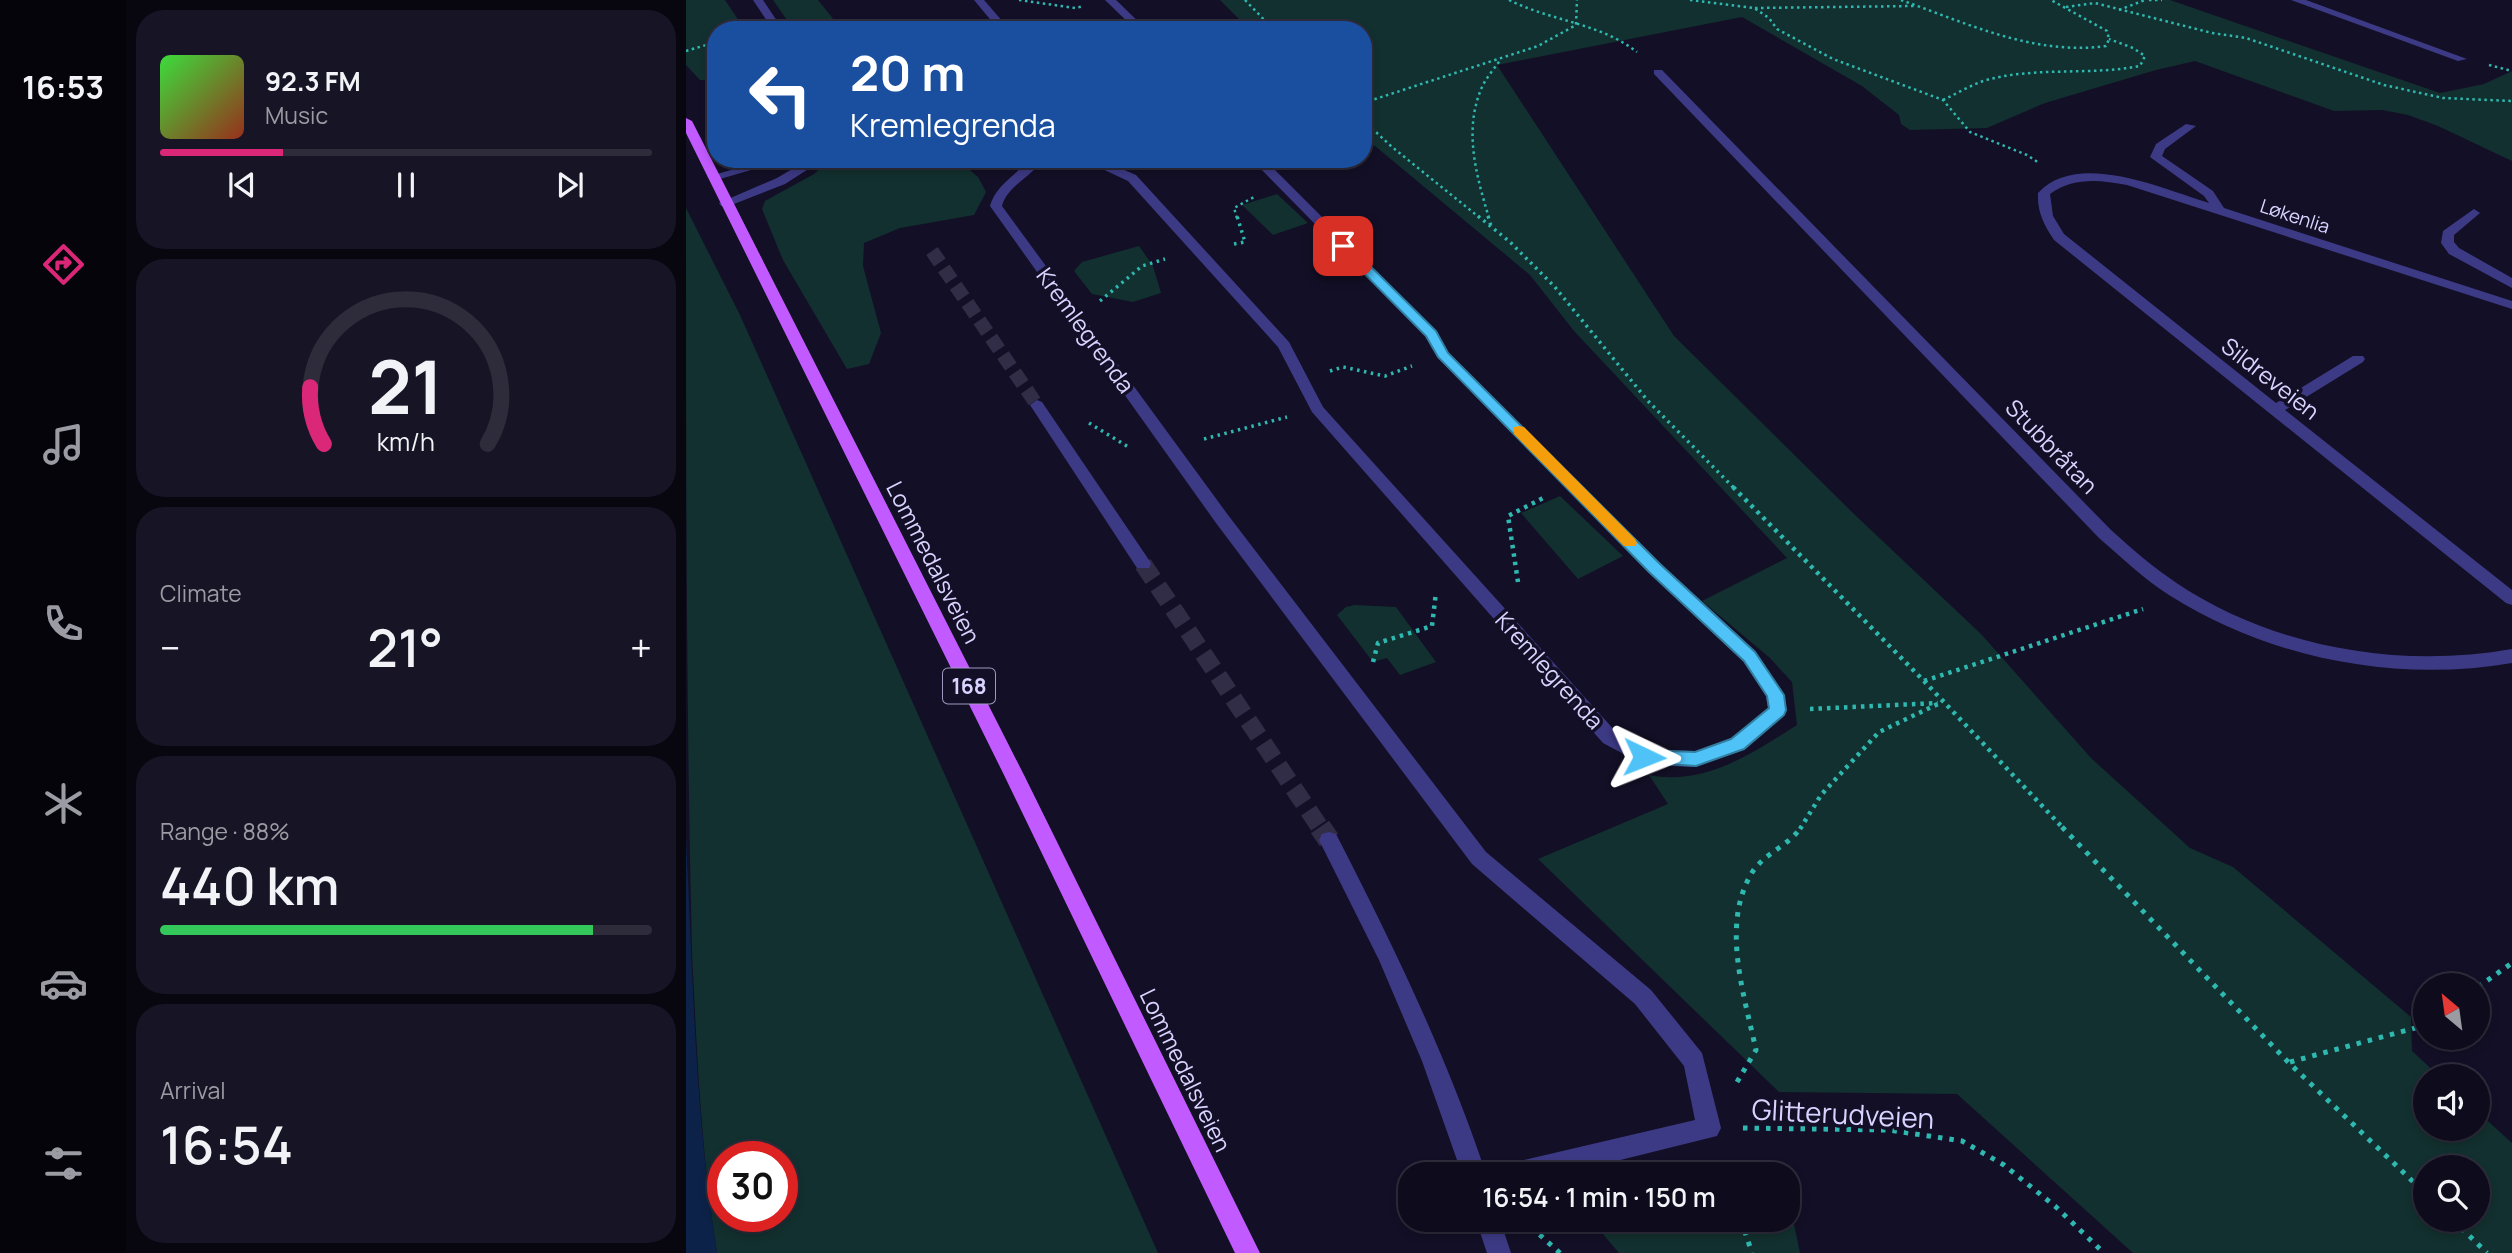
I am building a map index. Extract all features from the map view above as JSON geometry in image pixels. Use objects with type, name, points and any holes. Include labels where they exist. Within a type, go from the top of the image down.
[{"type":"main road","name":"Lommedalsveien","points":[[686,121],[707,165]]},
{"type":"main road","name":"Lommedalsveien","points":[[709,168],[1014,775],[1248,1253]]},
{"type":"street","points":[[758,0],[772,21]]},
{"type":"street","points":[[979,0],[997,21]]},
{"type":"street","points":[[1110,0],[1132,21]]},
{"type":"street","points":[[2296,0],[2462,59]]},
{"type":"street","name":"Stubbråtan","points":[[1658,72],[2105,534],[2183,596],[2248,629],[2334,655],[2413,663],[2484,663],[2512,656]]},
{"type":"street","points":[[2190,126],[2160,147],[2156,157],[2209,194],[2220,212]]},
{"type":"street","points":[[713,177],[748,168]]},
{"type":"street","points":[[725,203],[781,181],[803,168]]},
{"type":"street","name":"Kremlegrenda","points":[[1028,168],[999,194],[996,206],[1222,519],[1479,858],[1643,998],[1693,1061],[1709,1128]]},
{"type":"street","name":"Kremlegrenda","points":[[1117,168],[1132,178],[1284,345],[1317,409],[1610,738],[1644,757],[1696,759],[1738,744],[1778,710]]},
{"type":"street","points":[[1266,168],[1431,334],[1443,355],[1655,568],[1749,656],[1776,695],[1778,710]]},
{"type":"street","name":"Løkenlia","points":[[2063,180],[2102,176],[2129,182],[2512,305]]},
{"type":"street","name":"Sildreveien","points":[[2063,180],[2044,193],[2042,206],[2047,221],[2059,237],[2512,599]]},
{"type":"street","points":[[2474,213],[2448,234],[2447,243],[2454,251],[2512,284]]},
{"type":"street","points":[[2275,410],[2358,359]]},
{"type":"street","points":[[1037,405],[1143,564]]},
{"type":"street","points":[[1329,840],[1388,957],[1433,1061],[1470,1162]]},
{"type":"street","points":[[1566,1162],[1709,1128]]},
{"type":"street","points":[[1492,1232],[1499,1253]]},
{"type":"path","points":[[1019,0],[1074,8],[1110,0]]},
{"type":"path","points":[[1245,0],[1265,21]]},
{"type":"path","points":[[1509,0],[1536,13],[1613,34],[1626,41],[1658,72]]},
{"type":"path","points":[[1576,25],[1577,0]]},
{"type":"path","points":[[1690,0],[1754,8],[1918,6]]},
{"type":"path","points":[[1901,0],[1960,21],[2067,50],[2091,50],[2106,46],[2109,39],[2107,31],[2051,0]]},
{"type":"path","points":[[2119,10],[2147,0],[2161,0]]},
{"type":"path","points":[[2066,7],[2095,3],[2212,33],[2246,38],[2384,85],[2443,98],[2512,101]]},
{"type":"path","points":[[1754,8],[1769,18],[1777,29],[1833,60],[1943,100],[1970,132],[2027,155],[2063,180]]},
{"type":"path","points":[[1372,100],[1501,59],[1558,37],[1576,25]]},
{"type":"path","points":[[1943,100],[1985,80],[2010,76],[2116,71],[2140,66],[2145,56],[2133,48],[2109,39]]},
{"type":"path","points":[[686,51],[707,45]]},
{"type":"path","points":[[1491,227],[1478,188],[1474,113],[1480,90],[1501,59]]},
{"type":"path","points":[[1372,128],[1491,227],[1554,286],[1648,401],[1924,681],[2289,1063],[2413,1182]]},
{"type":"path","points":[[1196,249],[1202,244],[1244,243],[1234,208],[1242,201],[1285,187]]},
{"type":"path","points":[[1078,319],[1142,266],[1151,263]]},
{"type":"path","points":[[1343,367],[1385,376],[1443,355]]},
{"type":"path","points":[[1172,447],[1317,409]]},
{"type":"path","points":[[1079,417],[1162,467],[1184,464]]},
{"type":"path","points":[[1507,621],[1520,597],[1508,516],[1572,484]]},
{"type":"path","points":[[1361,703],[1378,643],[1433,626],[1440,547]]},
{"type":"path","points":[[1924,681],[2183,596]]},
{"type":"path","points":[[1778,710],[1942,702]]},
{"type":"path","points":[[1709,1128],[1756,1050],[1740,976],[1736,908],[1754,869],[1798,832],[1821,795],[1879,732],[1942,702]]},
{"type":"path","points":[[2490,979],[2512,963]]},
{"type":"path","points":[[2289,1063],[2413,1029]]},
{"type":"path","name":"Glitterudveien","points":[[1709,1128],[1889,1130],[1962,1141],[2004,1165],[2056,1207],[2104,1253]]},
{"type":"path","points":[[1536,1232],[1560,1253]]},
{"type":"path","points":[[1745,1232],[1752,1253]]},
{"type":"path","points":[[2465,1232],[2487,1253]]},
{"type":"green space","points":[[686,0],[725,0],[739,21],[707,21],[707,80],[700,80],[686,65]]},
{"type":"green space","points":[[773,0],[818,0],[835,21],[788,21]]},
{"type":"green space","points":[[1220,0],[2170,0],[2440,93],[2484,84],[2512,71],[2512,161],[2408,115],[2382,110],[2334,111],[2195,61],[2045,103],[1987,128],[1910,130],[1901,124],[1899,115],[1862,86],[1742,17],[1497,65],[1674,336],[1853,513],[1982,635],[2091,758],[2190,848],[2233,867],[2411,1017],[2412,1051],[2426,1064],[2413,1064],[2413,1141],[2490,1141],[2490,1123],[2512,1143],[2512,1253],[2133,1253],[1957,1094],[1779,1092],[1538,859],[1668,804],[1649,775],[1670,777],[1708,772],[1745,756],[1797,725],[1792,682],[1770,658],[1702,601],[1787,558],[1574,331],[1530,275],[1372,143],[1372,21],[1241,21]]},
{"type":"green space","points":[[821,168],[968,168],[978,177],[986,192],[974,215],[900,228],[864,243],[863,266],[881,333],[869,364],[847,369],[783,260],[762,209],[765,201]]},
{"type":"green space","points":[[1277,194],[1308,223],[1273,235],[1242,205]]},
{"type":"green space","points":[[686,208],[740,315],[1158,1253],[717,1253],[714,1232],[798,1232],[798,1141],[707,1141],[707,1174],[692,953],[687,674]]},
{"type":"green space","points":[[1139,246],[1153,266],[1161,293],[1133,302],[1092,294],[1074,271],[1082,262]]},
{"type":"green space","points":[[1560,496],[1623,556],[1578,579],[1521,513]]},
{"type":"green space","points":[[1346,607],[1396,607],[1436,662],[1400,675],[1387,658],[1373,662],[1337,615]]},
{"type":"green space","points":[[1601,1232],[1796,1232],[1800,1253],[1619,1253]]},
{"type":"water","points":[[686,837],[699,1098],[707,1176],[707,1232],[714,1232],[717,1253],[686,1253]]},
{"type":"tunnel","points":[[932,251],[1037,405]]},
{"type":"tunnel","points":[[1143,564],[1321,829]]},
{"type":"tunnel","points":[[1320,827],[1329,840]]},
{"type":"slow traffic","points":[[1519,431],[1630,543]]},
{"type":"route","points":[[1343,246],[1431,334],[1443,355],[1655,568],[1749,656],[1776,695],[1778,710],[1738,744],[1696,759],[1644,757]]}]
